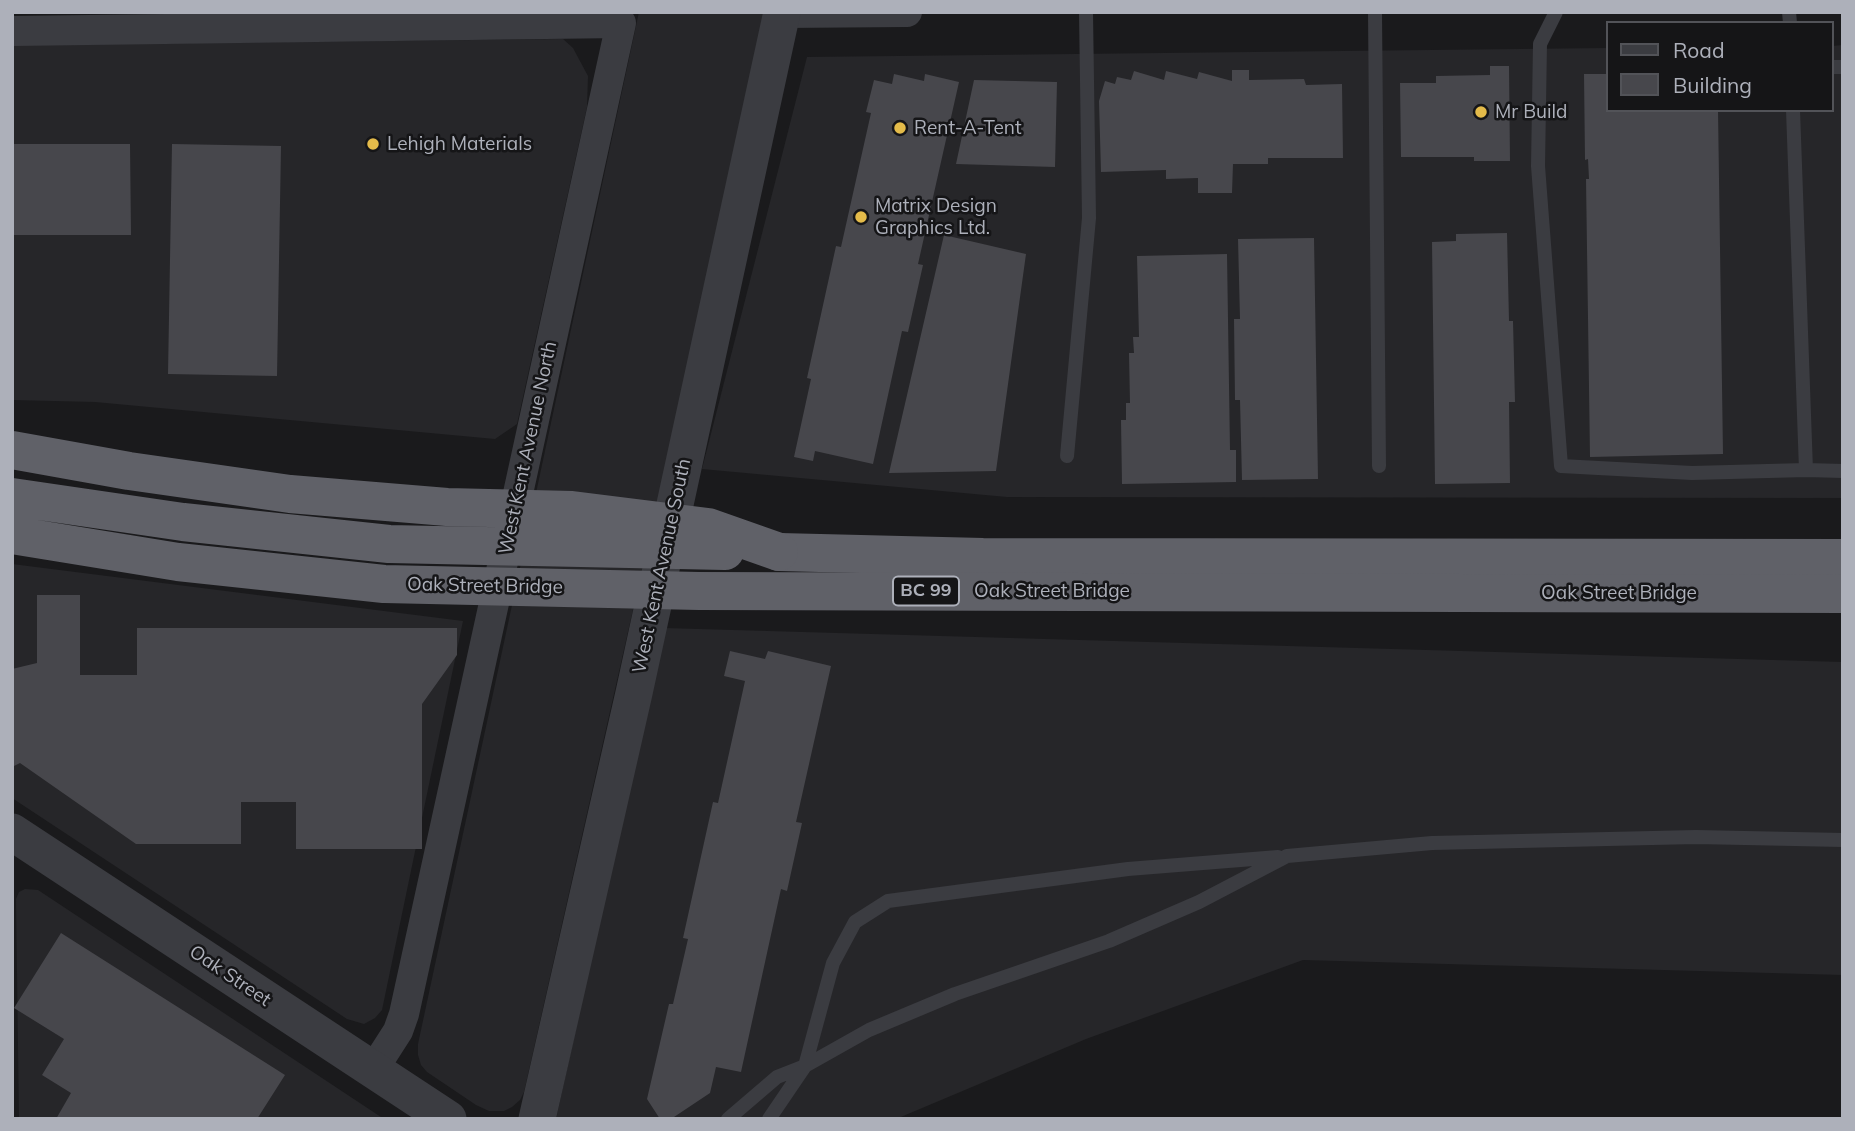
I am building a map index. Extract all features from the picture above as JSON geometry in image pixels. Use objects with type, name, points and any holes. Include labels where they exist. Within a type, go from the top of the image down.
[{"type":"highway","points":[[12,450],[129,471],[290,494],[447,506],[572,510],[708,527],[779,552]]},
{"type":"highway","name":"Oak Street Bridge","points":[[12,497],[183,522],[389,544],[984,557],[1843,558]]},
{"type":"highway","name":"Oak Street Bridge","points":[[12,535],[178,562],[384,584],[699,591],[1843,594]]},
{"type":"street","points":[[782,13],[907,12]]},
{"type":"street","name":"West Kent Avenue South","points":[[537,1119],[631,706],[782,13]]},
{"type":"street","points":[[12,31],[142,21],[483,18]]},
{"type":"street","name":"West Kent Avenue North","points":[[373,1070],[398,1031],[404,1014],[621,23],[483,18]]},
{"type":"street","name":"Oak Street","points":[[12,832],[448,1119]]},
{"type":"lane","points":[[1067,456],[1089,218],[1086,12]]},
{"type":"lane","points":[[1375,12],[1379,466]]},
{"type":"lane","points":[[1556,12],[1540,44],[1538,166],[1561,466],[1692,474],[1843,471]]},
{"type":"lane","points":[[1793,112],[1806,470]]},
{"type":"lane","points":[[769,1119],[805,1066],[834,963],[855,922],[888,901],[1128,869],[1432,843],[1696,837],[1843,840]]},
{"type":"lane","points":[[728,1119],[777,1077],[805,1066],[869,1030],[955,994],[1109,941],[1199,902],[1287,856]]},
{"type":"shaded area","points":[[639,12],[768,12],[524,1092],[512,1107],[504,1111],[489,1111],[427,1072],[421,1065],[418,1044]]},
{"type":"shaded area","points":[[563,39],[573,48],[588,76],[587,107],[517,424],[495,439],[95,402],[12,400],[12,45]]},
{"type":"shaded area","points":[[1843,45],[1843,498],[1007,497],[702,469],[807,57],[1606,48],[1606,112],[1834,112],[1834,46]]},
{"type":"shaded area","points":[[12,564],[463,621],[382,1010],[375,1018],[364,1024],[347,1019],[12,798]]},
{"type":"shaded area","points":[[664,628],[1843,662],[1843,975],[1303,960],[1086,1039],[896,1119],[556,1119]]},
{"type":"shaded area","points":[[25,889],[38,890],[384,1119],[19,1119],[16,899],[19,892]]},
{"type":"building","points":[[1490,66],[1509,66],[1510,161],[1474,161],[1474,157],[1401,157],[1400,83],[1436,83],[1436,76],[1490,75]]},
{"type":"building","points":[[1232,70],[1249,70],[1249,80],[1304,79],[1306,85],[1342,84],[1343,158],[1268,158],[1268,164],[1233,164],[1232,193],[1198,193],[1198,178],[1166,179],[1166,170],[1101,172],[1099,101],[1105,81],[1115,84],[1117,77],[1131,80],[1134,71],[1164,80],[1166,71],[1197,79],[1199,72],[1232,81]]},
{"type":"building","points":[[894,74],[924,81],[925,74],[959,82],[918,264],[923,265],[908,332],[902,331],[873,464],[815,451],[813,461],[794,457],[811,379],[807,378],[836,246],[841,247],[871,113],[866,112],[874,80],[892,84]]},
{"type":"building","points":[[1584,74],[1606,74],[1606,112],[1718,112],[1723,454],[1590,457],[1586,179],[1589,179],[1588,159],[1585,160]]},
{"type":"building","points":[[974,80],[1057,82],[1055,167],[956,164]]},
{"type":"building","points":[[12,144],[130,144],[131,235],[12,235]]},
{"type":"building","points":[[172,144],[281,146],[277,376],[168,374]]},
{"type":"building","points":[[1507,233],[1509,321],[1513,321],[1515,402],[1509,402],[1510,483],[1435,484],[1432,242],[1456,241],[1456,234]]},
{"type":"building","points":[[944,235],[1026,254],[996,471],[889,473]]},
{"type":"building","points":[[1314,238],[1318,479],[1242,480],[1240,400],[1235,400],[1234,319],[1240,319],[1238,239]]},
{"type":"building","points":[[1227,254],[1230,450],[1236,450],[1236,482],[1122,484],[1121,420],[1126,420],[1126,403],[1130,403],[1129,353],[1134,353],[1133,337],[1139,337],[1137,256]]},
{"type":"building","points":[[37,595],[80,595],[80,675],[137,675],[137,628],[457,628],[457,655],[422,704],[422,849],[296,849],[296,802],[241,802],[241,844],[136,844],[20,763],[12,767],[12,669],[37,663]]},
{"type":"building","points":[[730,651],[765,659],[768,651],[831,666],[796,822],[802,823],[787,891],[781,889],[741,1072],[716,1067],[710,1093],[671,1119],[660,1119],[647,1099],[669,1004],[673,1004],[688,939],[683,938],[713,802],[718,803],[745,681],[724,676]]},
{"type":"building","points":[[61,933],[285,1075],[257,1119],[56,1119],[71,1093],[42,1075],[64,1039],[14,1008]]},
{"type":"place","name":"Mr Build","points":[[1481,112]]},
{"type":"place","name":"Rent-A-Tent","points":[[900,128]]},
{"type":"place","name":"Lehigh Materials","points":[[373,144]]},
{"type":"place","name":"Matrix Design Graphics Ltd.","points":[[861,217]]}]
